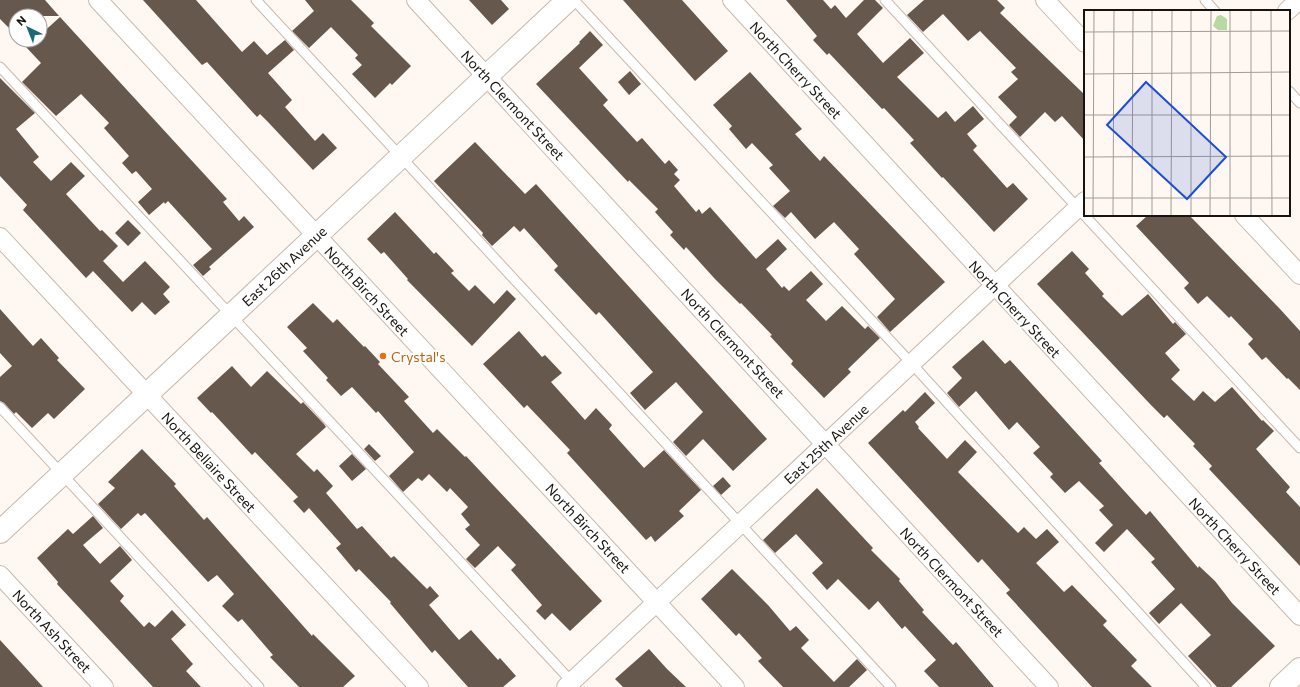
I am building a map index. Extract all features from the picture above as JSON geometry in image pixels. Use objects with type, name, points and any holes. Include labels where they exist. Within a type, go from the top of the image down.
[{"type":"street","name":"North Birch Street","points":[[98,0],[735,687]]},
{"type":"street","name":"North Clermont Street","points":[[416,0],[1048,687]]},
{"type":"street","name":"East 26th Avenue","points":[[0,532],[568,0]]},
{"type":"street","name":"North Cherry Street","points":[[732,0],[1300,616]]},
{"type":"street","points":[[1045,0],[1084,42]]},
{"type":"street","points":[[1288,10],[1299,0]]},
{"type":"street","name":"East 25th Avenue","points":[[572,685],[741,522],[912,364],[1081,204]]},
{"type":"street","points":[[1245,216],[1300,275]]},
{"type":"street","name":"North Bellaire Street","points":[[0,237],[419,687]]},
{"type":"street","name":"North Ash Street","points":[[0,575],[104,687]]},
{"type":"street","points":[[1281,687],[1300,669]]},
{"type":"lane","points":[[256,0],[741,522],[891,687]]},
{"type":"lane","points":[[574,0],[912,364],[1206,687]]},
{"type":"lane","points":[[885,0],[1081,204]]},
{"type":"lane","points":[[1205,0],[1214,10]]},
{"type":"lane","points":[[0,67],[572,685]]},
{"type":"lane","points":[[1290,92],[1300,103]]},
{"type":"lane","points":[[1092,216],[1300,448]]},
{"type":"lane","points":[[0,408],[259,687]]},
{"type":"building","points":[[0,0],[45,0],[59,16],[48,16],[48,8],[8,8],[8,27],[0,19]]},
{"type":"building","points":[[143,0],[196,0],[242,52],[254,41],[267,55],[285,40],[294,50],[268,73],[292,100],[285,107],[315,141],[323,133],[337,148],[313,170],[260,114],[257,117],[207,62],[202,65]]},
{"type":"building","points":[[305,0],[351,0],[374,23],[371,26],[411,66],[392,85],[390,83],[375,98],[352,74],[362,65],[355,58],[358,55],[331,27],[309,48],[292,31],[314,11]]},
{"type":"building","points":[[469,0],[501,0],[509,9],[492,25]]},
{"type":"building","points":[[623,0],[682,0],[728,51],[695,81]]},
{"type":"building","points":[[786,0],[823,0],[831,9],[835,5],[846,18],[864,0],[875,0],[883,8],[857,34],[883,63],[910,38],[924,53],[897,77],[938,118],[946,111],[955,122],[973,106],[984,119],[967,134],[977,146],[973,150],[1007,188],[1013,183],[1028,199],[994,232],[910,143],[914,140],[884,108],[882,109],[829,53],[827,55],[813,40],[817,36]]},
{"type":"building","points":[[924,0],[997,0],[1005,8],[1000,13],[1084,94],[1084,140],[1062,116],[1055,122],[1045,112],[1020,137],[1009,125],[1017,117],[998,97],[1018,79],[1011,72],[1016,68],[980,31],[968,41],[943,14],[923,32],[907,15]]},
{"type":"building","points":[[60,17],[227,199],[223,202],[239,221],[244,216],[254,227],[209,267],[211,269],[203,276],[193,265],[212,249],[168,201],[165,204],[164,202],[149,215],[138,202],[152,189],[136,171],[132,174],[122,163],[129,156],[104,128],[109,123],[81,94],[56,116],[22,82],[41,63],[27,48],[48,48],[48,28]]},
{"type":"building","points":[[590,31],[603,45],[579,68],[608,100],[603,105],[637,142],[642,138],[665,164],[669,160],[678,170],[674,174],[680,180],[674,186],[696,212],[699,209],[702,214],[710,207],[756,259],[778,239],[787,249],[766,269],[782,288],[784,286],[789,291],[811,271],[823,284],[806,300],[826,321],[842,306],[865,329],[868,326],[880,338],[848,369],[851,372],[824,398],[791,364],[793,361],[770,336],[772,335],[715,279],[686,247],[684,250],[670,235],[673,232],[655,212],[658,209],[629,180],[628,182],[536,84],[580,43],[579,42]]},
{"type":"building","points":[[630,71],[641,84],[629,95],[618,82]]},
{"type":"building","points":[[750,72],[802,129],[795,134],[820,161],[824,156],[945,282],[890,332],[877,317],[895,299],[854,254],[859,249],[834,222],[815,239],[791,212],[785,218],[773,206],[790,191],[769,168],[773,165],[752,143],[746,149],[729,129],[732,126],[713,105]]},
{"type":"building","points":[[0,78],[35,113],[16,129],[39,157],[33,162],[51,181],[71,162],[85,176],[66,194],[100,231],[102,230],[118,246],[103,261],[123,282],[145,261],[170,287],[163,294],[170,302],[155,315],[142,302],[132,312],[93,271],[86,278],[23,210],[27,205],[0,176]]},
{"type":"building","points":[[475,142],[525,194],[536,184],[767,439],[733,471],[703,439],[686,456],[673,442],[703,412],[676,382],[645,410],[630,393],[653,372],[599,312],[596,315],[554,270],[558,266],[524,228],[520,232],[514,226],[492,246],[482,235],[483,233],[434,181]]},
{"type":"building","points":[[395,212],[434,254],[436,252],[454,271],[451,273],[469,291],[475,285],[494,304],[507,290],[516,299],[472,346],[407,280],[408,279],[384,252],[381,254],[367,239]]},
{"type":"building","points":[[1147,216],[1190,216],[1300,331],[1300,390],[1266,357],[1262,360],[1248,344],[1253,339],[1231,316],[1229,318],[1207,296],[1198,304],[1184,288],[1189,283],[1136,226]]},
{"type":"building","points":[[128,220],[141,233],[128,246],[115,233]]},
{"type":"building","points":[[1072,251],[1089,269],[1085,273],[1104,294],[1102,296],[1122,316],[1148,294],[1173,324],[1175,322],[1186,334],[1165,353],[1180,370],[1171,379],[1194,401],[1203,391],[1215,402],[1232,387],[1262,421],[1263,420],[1274,431],[1256,449],[1290,487],[1286,492],[1300,507],[1300,566],[1209,469],[1212,466],[1193,446],[1195,444],[1167,415],[1164,418],[1150,404],[1037,284]]},
{"type":"building","points":[[313,303],[333,323],[337,319],[364,347],[365,346],[380,362],[378,364],[409,397],[404,401],[433,433],[437,429],[465,457],[466,456],[602,601],[570,631],[552,613],[545,620],[536,611],[542,605],[511,570],[516,565],[498,546],[475,568],[466,559],[480,545],[465,529],[470,525],[461,514],[468,507],[450,488],[447,492],[429,474],[422,481],[418,478],[403,492],[389,476],[414,452],[378,411],[376,413],[352,387],[341,396],[326,380],[328,378],[303,351],[307,348],[287,327]]},
{"type":"building","points":[[0,309],[33,346],[41,338],[59,358],[57,360],[85,389],[54,419],[48,413],[32,428],[16,412],[14,414],[4,403],[0,401],[0,377],[12,366],[0,353]]},
{"type":"building","points":[[519,331],[542,357],[545,355],[562,373],[551,382],[585,420],[596,408],[612,425],[609,429],[644,468],[664,450],[701,490],[679,511],[684,516],[655,542],[651,536],[646,540],[567,453],[570,450],[527,405],[524,408],[483,364]]},
{"type":"building","points":[[983,340],[1005,364],[1010,360],[1102,461],[1099,463],[1146,515],[1150,511],[1198,568],[1199,566],[1215,581],[1232,603],[1275,646],[1231,687],[1217,687],[1188,656],[1211,635],[1181,603],[1159,624],[1149,613],[1175,589],[1151,562],[1155,559],[1127,529],[1104,552],[1095,543],[1113,525],[1099,510],[1104,506],[1079,481],[1065,493],[1050,477],[1053,474],[1033,453],[1040,447],[1017,422],[1009,430],[976,391],[959,407],[947,393],[962,378],[952,367]]},
{"type":"building","points":[[232,366],[251,387],[267,371],[301,404],[303,402],[324,424],[326,427],[296,454],[314,472],[317,469],[333,486],[326,493],[357,529],[362,526],[391,558],[394,556],[427,589],[430,586],[439,596],[429,605],[459,640],[471,630],[498,660],[500,658],[516,676],[503,687],[468,687],[435,650],[432,653],[390,603],[391,602],[359,569],[356,572],[336,548],[341,544],[309,508],[304,513],[293,501],[298,497],[255,452],[252,455],[197,398]]},
{"type":"building","points":[[925,392],[935,403],[915,422],[919,427],[918,428],[947,459],[965,440],[977,452],[958,472],[1018,533],[1024,527],[1036,539],[1047,529],[1059,542],[1036,563],[1064,592],[1072,585],[1107,621],[1103,625],[1137,660],[1131,666],[1152,687],[1092,687],[1006,593],[1010,590],[982,559],[978,563],[868,443],[903,410],[905,412]]},
{"type":"building","points":[[369,444],[381,456],[375,461],[364,449]]},
{"type":"building","points":[[142,449],[176,484],[174,486],[204,520],[207,517],[312,636],[313,634],[355,676],[343,687],[299,687],[270,657],[273,655],[242,619],[238,622],[222,606],[234,594],[217,575],[208,582],[145,513],[141,516],[138,513],[121,529],[98,504],[115,488],[108,482]]},
{"type":"building","points":[[352,454],[366,469],[352,481],[339,466]]},
{"type":"building","points":[[723,477],[731,486],[721,495],[713,486]]},
{"type":"building","points":[[817,488],[873,548],[871,550],[900,579],[899,581],[924,610],[922,612],[953,645],[956,642],[994,687],[939,687],[924,671],[936,660],[905,626],[902,629],[878,601],[869,610],[838,579],[827,590],[812,573],[823,563],[796,534],[775,553],[763,540]]},
{"type":"building","points":[[93,516],[103,528],[83,545],[100,564],[120,546],[132,560],[110,581],[124,596],[120,601],[144,627],[149,622],[155,627],[172,610],[186,625],[171,639],[193,664],[186,671],[201,687],[153,687],[57,584],[58,582],[37,558],[68,529],[73,534]]},
{"type":"building","points":[[732,569],[768,605],[790,631],[796,626],[809,640],[801,648],[834,682],[857,659],[867,670],[849,687],[783,687],[758,661],[762,658],[739,633],[736,636],[701,599]]},
{"type":"building","points":[[0,640],[23,665],[43,687],[0,687]]},
{"type":"building","points":[[649,649],[686,687],[623,687],[615,679]]},
{"type":"place","name":"Crystal's","points":[[383,356]]}]
